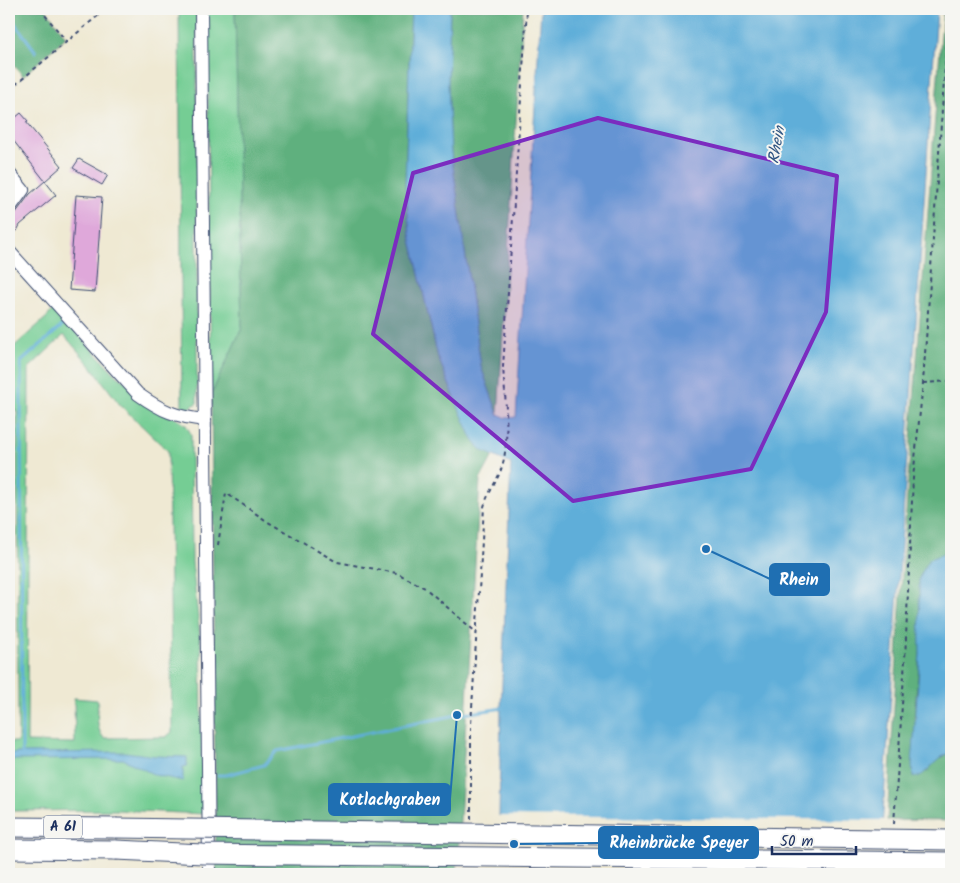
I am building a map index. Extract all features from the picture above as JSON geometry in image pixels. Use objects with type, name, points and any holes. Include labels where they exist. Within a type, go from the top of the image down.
[{"type":"highway","name":"A 61","points":[[9,827],[951,840]]},
{"type":"highway","name":"A 61","points":[[9,848],[203,854],[951,862]]},
{"type":"street","points":[[201,9],[209,874]]},
{"type":"street","points":[[9,173],[23,190],[9,209]]},
{"type":"street","points":[[9,251],[138,394],[165,412],[183,418],[205,420]]},
{"type":"path","points":[[40,9],[66,42]]},
{"type":"path","points":[[9,90],[106,9]]},
{"type":"path","points":[[471,825],[471,725],[484,508],[488,492],[500,472],[507,418],[503,367],[510,289],[526,9]]},
{"type":"path","points":[[894,825],[913,478],[923,383],[949,9]]},
{"type":"path","points":[[923,383],[951,380]]},
{"type":"path","points":[[226,493],[268,522],[337,562],[398,573],[425,588],[477,633]]},
{"type":"highlighted area","points":[[598,118],[837,176],[826,312],[751,469],[573,501],[373,334],[413,173]]},
{"type":"green space","points":[[9,9],[46,9],[66,37],[23,76],[9,59]]},
{"type":"green space","points":[[179,9],[197,9],[197,403],[182,413]]},
{"type":"green space","points":[[207,9],[235,9],[242,328],[211,395]]},
{"type":"green space","points":[[235,9],[411,9],[405,184],[410,235],[438,357],[460,411],[481,450],[494,454],[480,480],[457,874],[216,874],[211,395],[242,328]]},
{"type":"green space","points":[[450,9],[523,9],[498,415],[481,367],[451,152],[448,83]]},
{"type":"green space","points":[[943,9],[951,9],[951,559],[944,554],[920,654],[914,718],[927,772],[934,762],[951,752],[951,821],[887,820],[908,480]]},
{"type":"green space","points":[[54,308],[116,375],[186,425],[191,434],[192,562],[201,645],[203,814],[117,810],[9,811],[9,742],[18,742],[17,412],[9,407],[9,351],[47,317]],"holes":[[[64,335],[121,406],[168,451],[172,732],[166,737],[104,738],[98,725],[98,700],[74,698],[75,743],[27,742],[29,368]]]},
{"type":"water","points":[[411,9],[450,9],[448,83],[451,152],[481,367],[498,414],[507,418],[516,417],[541,9],[937,9],[879,874],[498,874],[501,708],[511,464],[481,450],[473,440],[460,411],[438,357],[410,235],[405,184]]},
{"type":"water","points":[[944,554],[951,559],[951,752],[941,757],[919,777],[913,776],[912,765],[920,654],[919,578],[929,559]]},
{"type":"water","points":[[124,752],[187,757],[187,766],[183,767],[183,781],[155,775],[123,759],[9,760],[9,754],[18,753]]},
{"type":"pier","points":[[496,816],[885,820],[882,874],[495,871]]},
{"type":"building","points":[[21,113],[28,121],[26,122],[62,166],[45,181],[9,135],[9,123]]},
{"type":"building","points":[[79,159],[108,175],[102,185],[73,168]]},
{"type":"building","points":[[45,181],[56,195],[20,225],[17,231],[9,232],[9,217],[15,214],[30,194]]},
{"type":"building","points":[[76,195],[102,197],[95,292],[69,290]]},
{"type":"waterway","points":[[9,15],[36,52]]},
{"type":"waterway","points":[[22,755],[21,362],[63,325]]},
{"type":"waterway","points":[[218,775],[226,775],[264,765],[277,751],[457,715],[503,708]]},
{"type":"place","name":"Rhein","points":[[706,549]]},
{"type":"place","name":"Kotlachgraben","points":[[457,715]]},
{"type":"place","name":"Rheinbrücke Speyer","points":[[514,844]]}]
